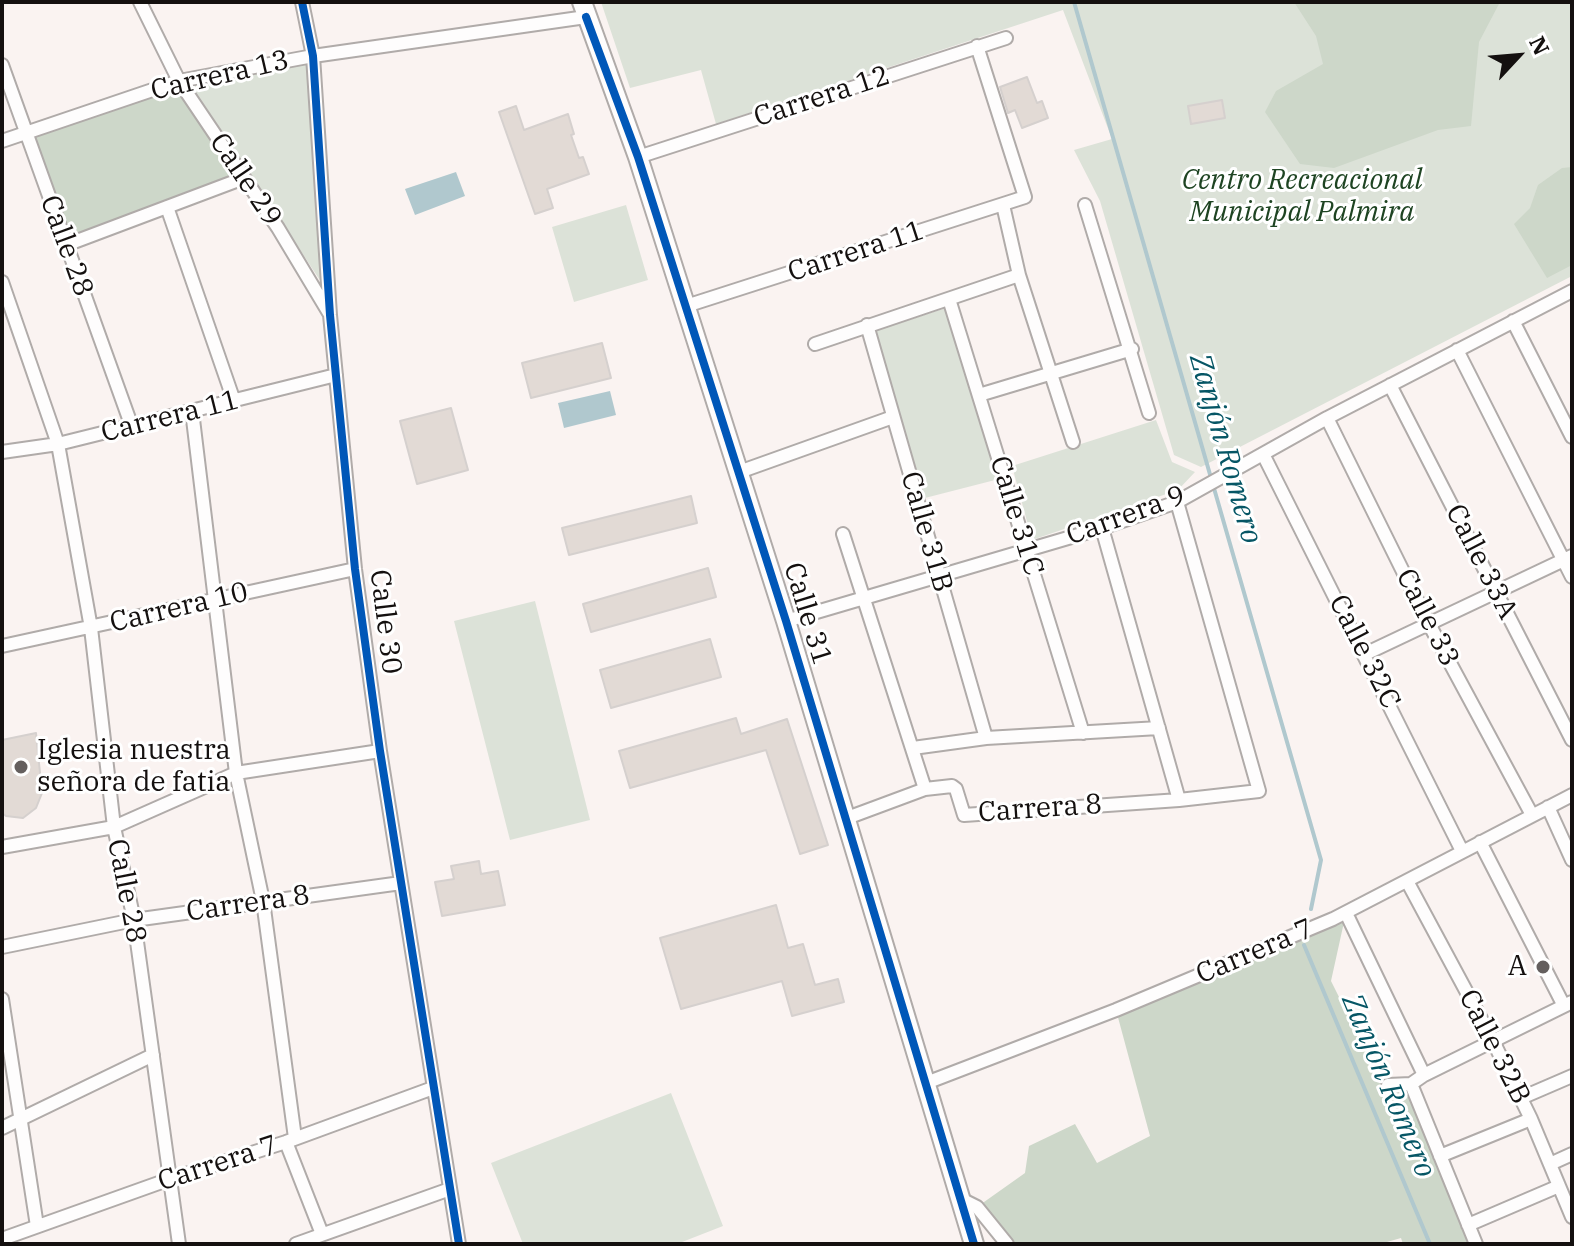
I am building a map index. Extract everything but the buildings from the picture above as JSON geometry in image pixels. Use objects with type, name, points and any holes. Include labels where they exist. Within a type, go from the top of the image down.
[{"type":"main road","name":"Calle 31","points":[[584,10],[638,157],[739,472],[847,818],[974,1244]]},
{"type":"street","name":"Calle 29","points":[[140,2],[179,81],[278,228],[330,315]]},
{"type":"street","name":"Calle 30","points":[[302,2],[313,56],[330,315],[355,569],[380,751],[459,1244]]},
{"type":"street","name":"Carrera 13","points":[[2,141],[179,81],[584,10]]},
{"type":"street","name":"Carrera 12","points":[[638,157],[1006,38]]},
{"type":"street","name":"Carrera 11","points":[[686,306],[1025,197],[977,46]]},
{"type":"street","name":"Calle 28","points":[[2,65],[132,427]]},
{"type":"street","points":[[66,245],[244,178]]},
{"type":"street","points":[[1003,205],[1019,275],[1073,442]]},
{"type":"street","points":[[1085,205],[1132,349],[1149,413]]},
{"type":"street","points":[[167,207],[234,401]]},
{"type":"street","points":[[815,344],[1019,275]]},
{"type":"street","name":"Calle 28","points":[[2,282],[58,444],[91,628],[114,827],[134,920],[179,1244]]},
{"type":"street","name":"Carrera 9","points":[[786,621],[1102,528],[1177,502],[1327,418],[1572,291]]},
{"type":"street","name":"Calle 31C","points":[[949,299],[1083,733]]},
{"type":"street","points":[[1513,321],[1572,437]]},
{"type":"street","name":"Calle 31B","points":[[867,325],[986,738]]},
{"type":"street","points":[[979,395],[1132,349]]},
{"type":"street","points":[[1457,350],[1568,558],[1572,577]]},
{"type":"street","name":"Carrera 11","points":[[2,452],[58,444],[132,427],[336,375]]},
{"type":"street","name":"Calle 33A","points":[[1390,385],[1572,740]]},
{"type":"street","points":[[192,411],[236,773],[263,901],[291,1140],[322,1234]]},
{"type":"street","points":[[739,472],[893,417]]},
{"type":"street","name":"Calle 33","points":[[1327,418],[1429,624],[1532,815]]},
{"type":"street","name":"Calle 32C","points":[[1263,454],[1462,851]]},
{"type":"street","name":"Carrera 8","points":[[925,789],[954,786],[964,815],[1179,800],[1259,791],[1177,502]]},
{"type":"street","points":[[1102,528],[1179,800]]},
{"type":"street","points":[[843,534],[925,789],[847,818]]},
{"type":"street","points":[[1365,654],[1568,558]]},
{"type":"street","name":"Carrera 10","points":[[2,646],[355,569]]},
{"type":"street","points":[[913,748],[986,738],[1159,728]]},
{"type":"street","points":[[2,847],[114,827],[236,773],[380,751]]},
{"type":"street","name":"Carrera 7","points":[[926,1083],[1116,1010],[1346,913],[1572,795]]},
{"type":"street","points":[[1548,807],[1572,860]]},
{"type":"street","points":[[1388,1085],[1411,1084],[1568,1004],[1480,842]]},
{"type":"street","name":"Calle 32B","points":[[1407,881],[1521,1098],[1572,1217]]},
{"type":"street","name":"Carrera 8","points":[[2,947],[134,920],[401,883]]},
{"type":"street","points":[[1346,913],[1424,1075]]},
{"type":"street","points":[[2,999],[37,1226]]},
{"type":"street","points":[[2,1128],[153,1055]]},
{"type":"street","points":[[1521,1098],[1572,1076]]},
{"type":"street","points":[[1411,1084],[1476,1244]]},
{"type":"street","name":"Carrera 7","points":[[2,1239],[433,1088]]},
{"type":"street","points":[[1440,1156],[1531,1119]]},
{"type":"street","points":[[1550,1164],[1572,1154]]},
{"type":"street","points":[[1468,1225],[1559,1186]]},
{"type":"street","points":[[296,1244],[450,1189]]},
{"type":"street","points":[[961,1199],[977,1207],[1007,1244]]},
{"type":"green space","name":"Centro Recreacional Municipal Palmira","points":[[601,2],[1572,2],[1572,276],[1201,467],[1174,455],[1100,201],[1074,150],[1112,139],[1063,10],[716,124],[701,70],[630,88]]},
{"type":"green space","points":[[1294,2],[1500,2],[1479,42],[1471,126],[1438,130],[1334,168],[1300,164],[1265,112],[1276,91],[1323,64],[1316,36]]},
{"type":"green space","points":[[313,56],[329,294],[188,80]]},
{"type":"green space","points":[[179,81],[244,178],[66,245],[25,133]]},
{"type":"green space","points":[[1572,167],[1572,265],[1547,278],[1514,224],[1530,208],[1538,185],[1562,168]]},
{"type":"green space","points":[[626,205],[648,280],[574,302],[552,227]]},
{"type":"green space","points":[[946,308],[999,479],[921,499],[875,331]]},
{"type":"green space","points":[[1156,420],[1172,462],[1195,472],[1178,490],[1032,540],[1012,466]]},
{"type":"green space","points":[[535,601],[590,820],[510,840],[454,621]]},
{"type":"green space","points":[[1346,913],[1331,981],[1388,1095],[1411,1084],[1476,1244],[1403,1244],[1401,1238],[1380,1244],[1007,1244],[977,1207],[1025,1173],[1029,1146],[1075,1124],[1097,1163],[1150,1136],[1116,1010]]},
{"type":"green space","points":[[671,1093],[723,1226],[677,1244],[523,1244],[491,1163]]},
{"type":"water","points":[[456,172],[465,196],[415,215],[405,189]]},
{"type":"water","points":[[610,391],[616,415],[564,428],[558,403]]},
{"type":"waterway","name":"Zanjón Romero","points":[[1074,2],[1321,860],[1311,909]]},
{"type":"waterway","name":"Zanjón Romero","points":[[1304,945],[1430,1244]]},
{"type":"cycle path","points":[[302,2],[313,56],[330,315],[355,569],[380,751],[459,1244]]},
{"type":"cycle path","points":[[586,17],[638,157],[786,621],[974,1244]]},
{"type":"place","name":"Iglesia nuestra señora de fatia","points":[[21,767]]},
{"type":"place","name":"A","points":[[1543,967]]}]
